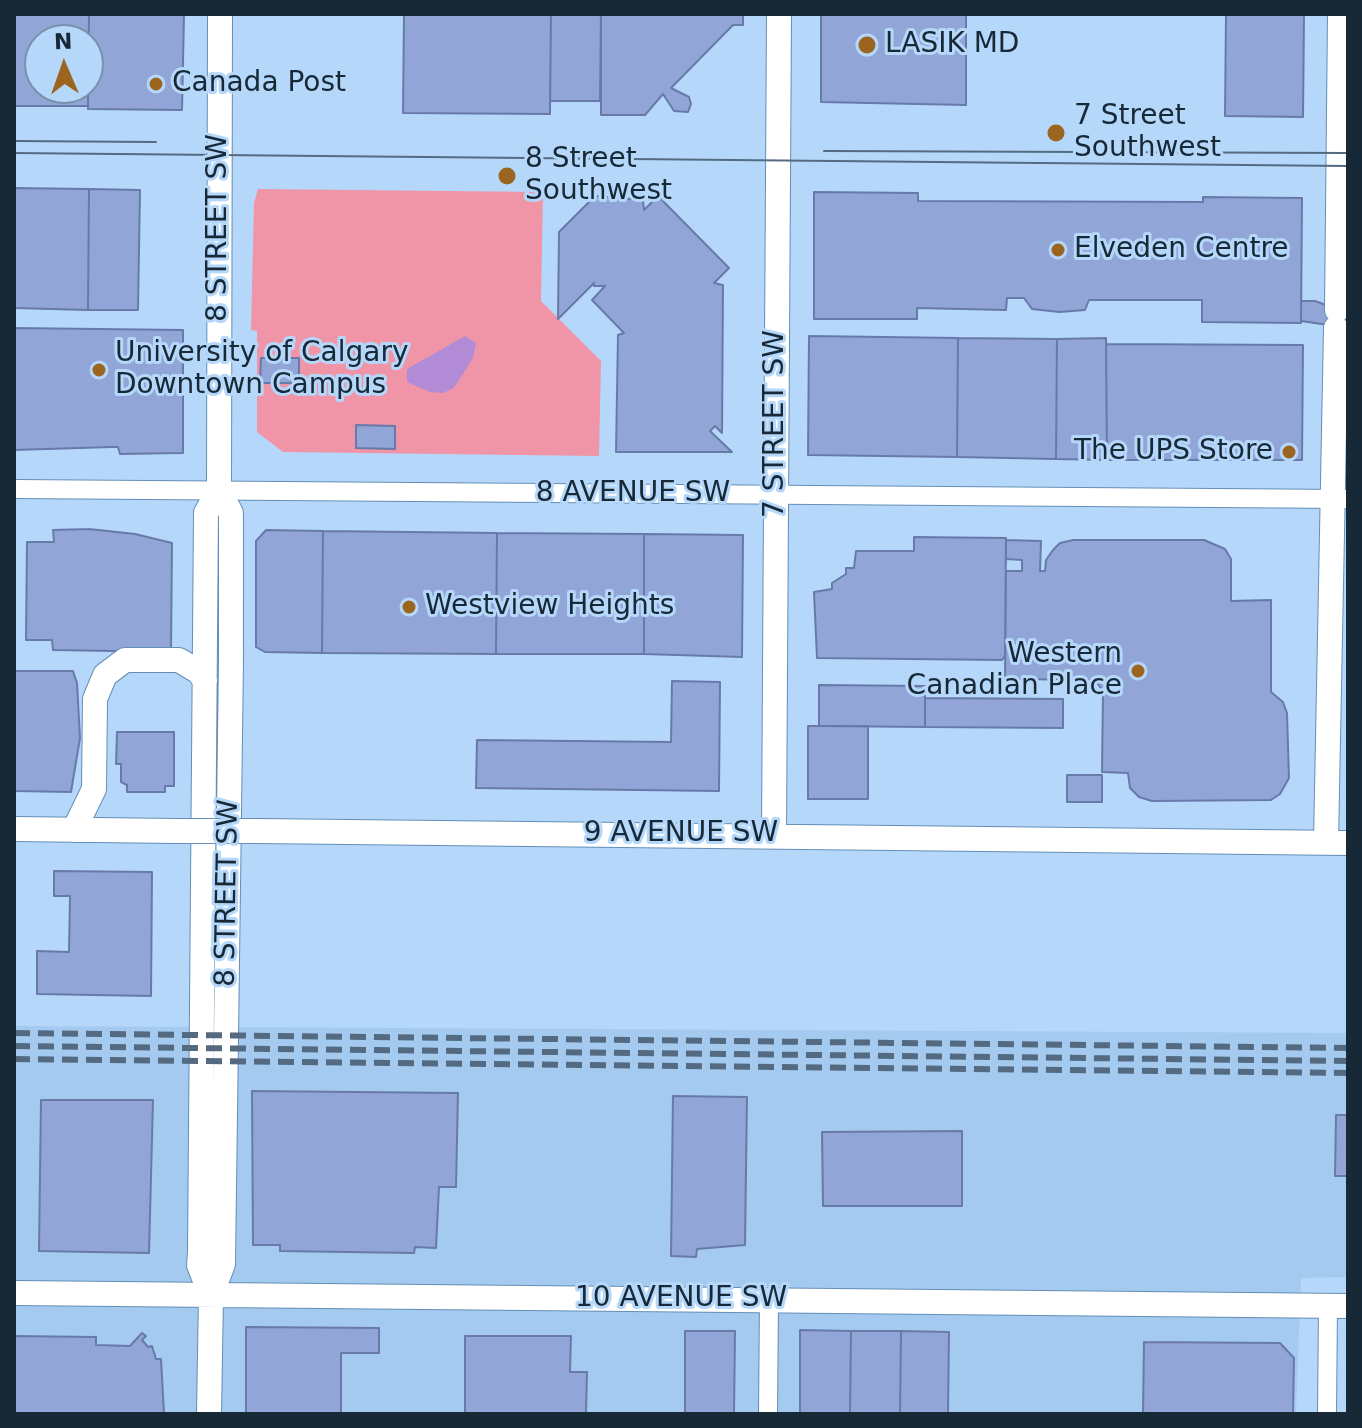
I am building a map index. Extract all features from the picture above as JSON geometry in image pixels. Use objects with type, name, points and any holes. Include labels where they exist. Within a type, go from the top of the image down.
[{"type":"main road","name":"8 STREET SW","points":[[209,1414],[211,1296],[223,1264],[231,645],[231,513],[219,490],[220,14]]},
{"type":"main road","name":"7 STREET SW","points":[[774,835],[779,14]]},
{"type":"main road","points":[[1337,842],[1340,14]]},
{"type":"main road","name":"8 STREET SW","points":[[211,1296],[199,1265],[206,513],[219,490]]},
{"type":"main road","points":[[74,830],[94,789],[95,699],[105,675],[125,660],[179,660],[199,672],[205,681]]},
{"type":"main road","name":"9 AVENUE SW","points":[[14,829],[1337,842]]},
{"type":"main road","name":"10 AVENUE SW","points":[[14,1293],[1338,1306]]},
{"type":"street","name":"8 AVENUE SW","points":[[14,489],[1340,499]]},
{"type":"street","points":[[768,1414],[769,1299]]},
{"type":"street","points":[[1327,1414],[1338,1306]]},
{"type":"shaded area","points":[[258,189],[543,192],[541,301],[601,361],[599,456],[283,452],[257,432],[257,331],[251,330],[254,203]]},
{"type":"shaded area","points":[[465,336],[476,343],[473,358],[454,388],[443,393],[430,392],[407,382],[407,369]]},
{"type":"shaded area","points":[[14,1026],[1348,1033],[1348,1277],[1301,1278],[1296,1414],[14,1414]]},
{"type":"building","points":[[14,14],[89,14],[89,24],[24,24],[24,104],[88,106],[14,106]]},
{"type":"building","points":[[89,14],[184,14],[182,110],[88,109],[88,104],[104,104],[104,24],[89,24]]},
{"type":"building","points":[[404,14],[551,14],[550,114],[403,113]]},
{"type":"building","points":[[551,14],[601,14],[600,101],[550,101]]},
{"type":"building","points":[[601,14],[743,14],[743,25],[733,25],[671,88],[689,97],[691,104],[688,112],[674,111],[663,94],[645,115],[601,115]]},
{"type":"building","points":[[821,14],[966,14],[966,105],[821,102]]},
{"type":"building","points":[[1226,14],[1304,14],[1303,117],[1225,116]]},
{"type":"building","points":[[14,188],[89,189],[88,310],[14,308]]},
{"type":"building","points":[[89,189],[140,190],[138,310],[88,310]]},
{"type":"building","name":"Elveden Centre","points":[[814,192],[918,193],[918,201],[1203,202],[1203,197],[1302,198],[1301,323],[1202,322],[1202,300],[1089,300],[1085,310],[1059,312],[1032,309],[1024,298],[1007,298],[1006,310],[917,308],[917,319],[814,319]]},
{"type":"building","points":[[595,196],[643,200],[644,210],[658,196],[729,268],[714,283],[723,285],[722,433],[715,426],[710,431],[732,452],[616,452],[618,335],[624,333],[592,300],[605,286],[594,286],[594,283],[558,319],[559,232]]},
{"type":"building","points":[[1301,301],[1315,301],[1348,313],[1348,332],[1335,326],[1301,321]]},
{"type":"building","name":"University of Calgary Downtown Campus","points":[[14,328],[183,330],[183,453],[120,454],[118,447],[14,450]]},
{"type":"building","points":[[809,336],[958,338],[957,457],[808,455]]},
{"type":"building","points":[[958,338],[1057,339],[1056,459],[957,457]]},
{"type":"building","points":[[1106,338],[1107,460],[1056,459],[1057,339]]},
{"type":"building","points":[[1106,344],[1303,345],[1302,460],[1107,460]]},
{"type":"building","points":[[261,358],[299,358],[299,383],[260,383]]},
{"type":"building","points":[[356,425],[395,426],[395,449],[356,448]]},
{"type":"building","points":[[89,529],[135,534],[172,543],[171,652],[53,650],[52,640],[26,640],[27,542],[54,542],[53,530]]},
{"type":"building","points":[[266,530],[323,531],[322,653],[265,652],[256,647],[256,541]]},
{"type":"building","name":"Westview Heights","points":[[323,531],[497,533],[496,654],[322,653]]},
{"type":"building","points":[[497,533],[644,534],[644,654],[496,654]]},
{"type":"building","points":[[644,534],[743,535],[742,657],[644,654]]},
{"type":"building","points":[[914,537],[1006,538],[1005,656],[1002,660],[817,658],[814,592],[832,589],[832,583],[846,574],[846,568],[854,568],[856,551],[914,551]]},
{"type":"building","name":"Western Canadian Place","points":[[1006,540],[1041,541],[1040,571],[1045,571],[1046,560],[1060,543],[1073,540],[1204,540],[1225,549],[1231,559],[1231,601],[1271,600],[1271,692],[1283,702],[1287,713],[1289,778],[1280,794],[1271,800],[1152,801],[1139,797],[1130,788],[1128,773],[1102,772],[1103,691],[1095,680],[1005,679],[1006,571],[1022,571],[1022,560],[1006,559]]},
{"type":"building","points":[[14,671],[73,671],[77,683],[80,738],[71,792],[14,791]]},
{"type":"building","points":[[672,681],[720,682],[719,791],[476,788],[477,740],[671,742]]},
{"type":"building","points":[[819,685],[925,686],[925,727],[819,726]]},
{"type":"building","points":[[925,698],[1063,699],[1063,728],[925,727]]},
{"type":"building","points":[[808,726],[868,726],[868,799],[808,799]]},
{"type":"building","points":[[117,732],[174,732],[174,786],[165,786],[165,792],[127,792],[127,785],[121,782],[121,764],[116,764]]},
{"type":"building","points":[[1067,775],[1102,775],[1102,802],[1067,802]]},
{"type":"building","points":[[54,871],[152,872],[151,996],[37,994],[37,951],[69,952],[70,896],[54,896]]},
{"type":"building","points":[[252,1091],[458,1093],[456,1187],[439,1187],[436,1248],[415,1247],[414,1253],[280,1251],[280,1245],[253,1245]]},
{"type":"building","points":[[673,1096],[747,1097],[745,1245],[697,1249],[696,1257],[671,1256]]},
{"type":"building","points":[[41,1100],[153,1100],[149,1253],[39,1251]]},
{"type":"building","points":[[1336,1115],[1348,1115],[1348,1176],[1335,1176]]},
{"type":"building","points":[[962,1131],[962,1206],[823,1206],[822,1132]]},
{"type":"building","points":[[246,1327],[379,1328],[379,1353],[341,1353],[341,1413],[246,1414]]},
{"type":"building","points":[[800,1330],[851,1331],[850,1414],[800,1414]]},
{"type":"building","points":[[685,1331],[735,1331],[734,1414],[685,1414]]},
{"type":"building","points":[[851,1331],[901,1331],[900,1414],[850,1414]]},
{"type":"building","points":[[901,1331],[949,1332],[948,1414],[900,1414]]},
{"type":"building","points":[[142,1333],[146,1336],[142,1340],[148,1347],[152,1346],[156,1359],[161,1359],[164,1414],[14,1414],[14,1336],[96,1337],[96,1345],[130,1346]]},
{"type":"building","points":[[465,1336],[571,1336],[570,1372],[587,1372],[586,1414],[465,1414]]},
{"type":"building","points":[[1144,1342],[1280,1343],[1294,1358],[1293,1414],[1143,1414]]},
{"type":"tram line","points":[[14,141],[156,142]]},
{"type":"tram line","points":[[824,151],[1348,153]]},
{"type":"tram line","points":[[14,153],[1348,166]]},
{"type":"railway","points":[[14,1033],[1348,1048]]},
{"type":"railway","points":[[14,1046],[1348,1061]]},
{"type":"railway","points":[[14,1059],[1348,1073]]},
{"type":"place","name":"LASIK MD","points":[[867,45]]},
{"type":"place","name":"Canada Post","points":[[156,84]]},
{"type":"place","name":"7 Street Southwest","points":[[1056,133]]},
{"type":"place","name":"8 Street Southwest","points":[[507,176]]},
{"type":"place","name":"Elveden Centre","points":[[1058,250]]},
{"type":"place","name":"University of Calgary Downtown Campus","points":[[99,370]]},
{"type":"place","name":"The UPS Store","points":[[1289,452]]},
{"type":"place","name":"Westview Heights","points":[[409,607]]},
{"type":"place","name":"Western Canadian Place","points":[[1138,671]]}]
